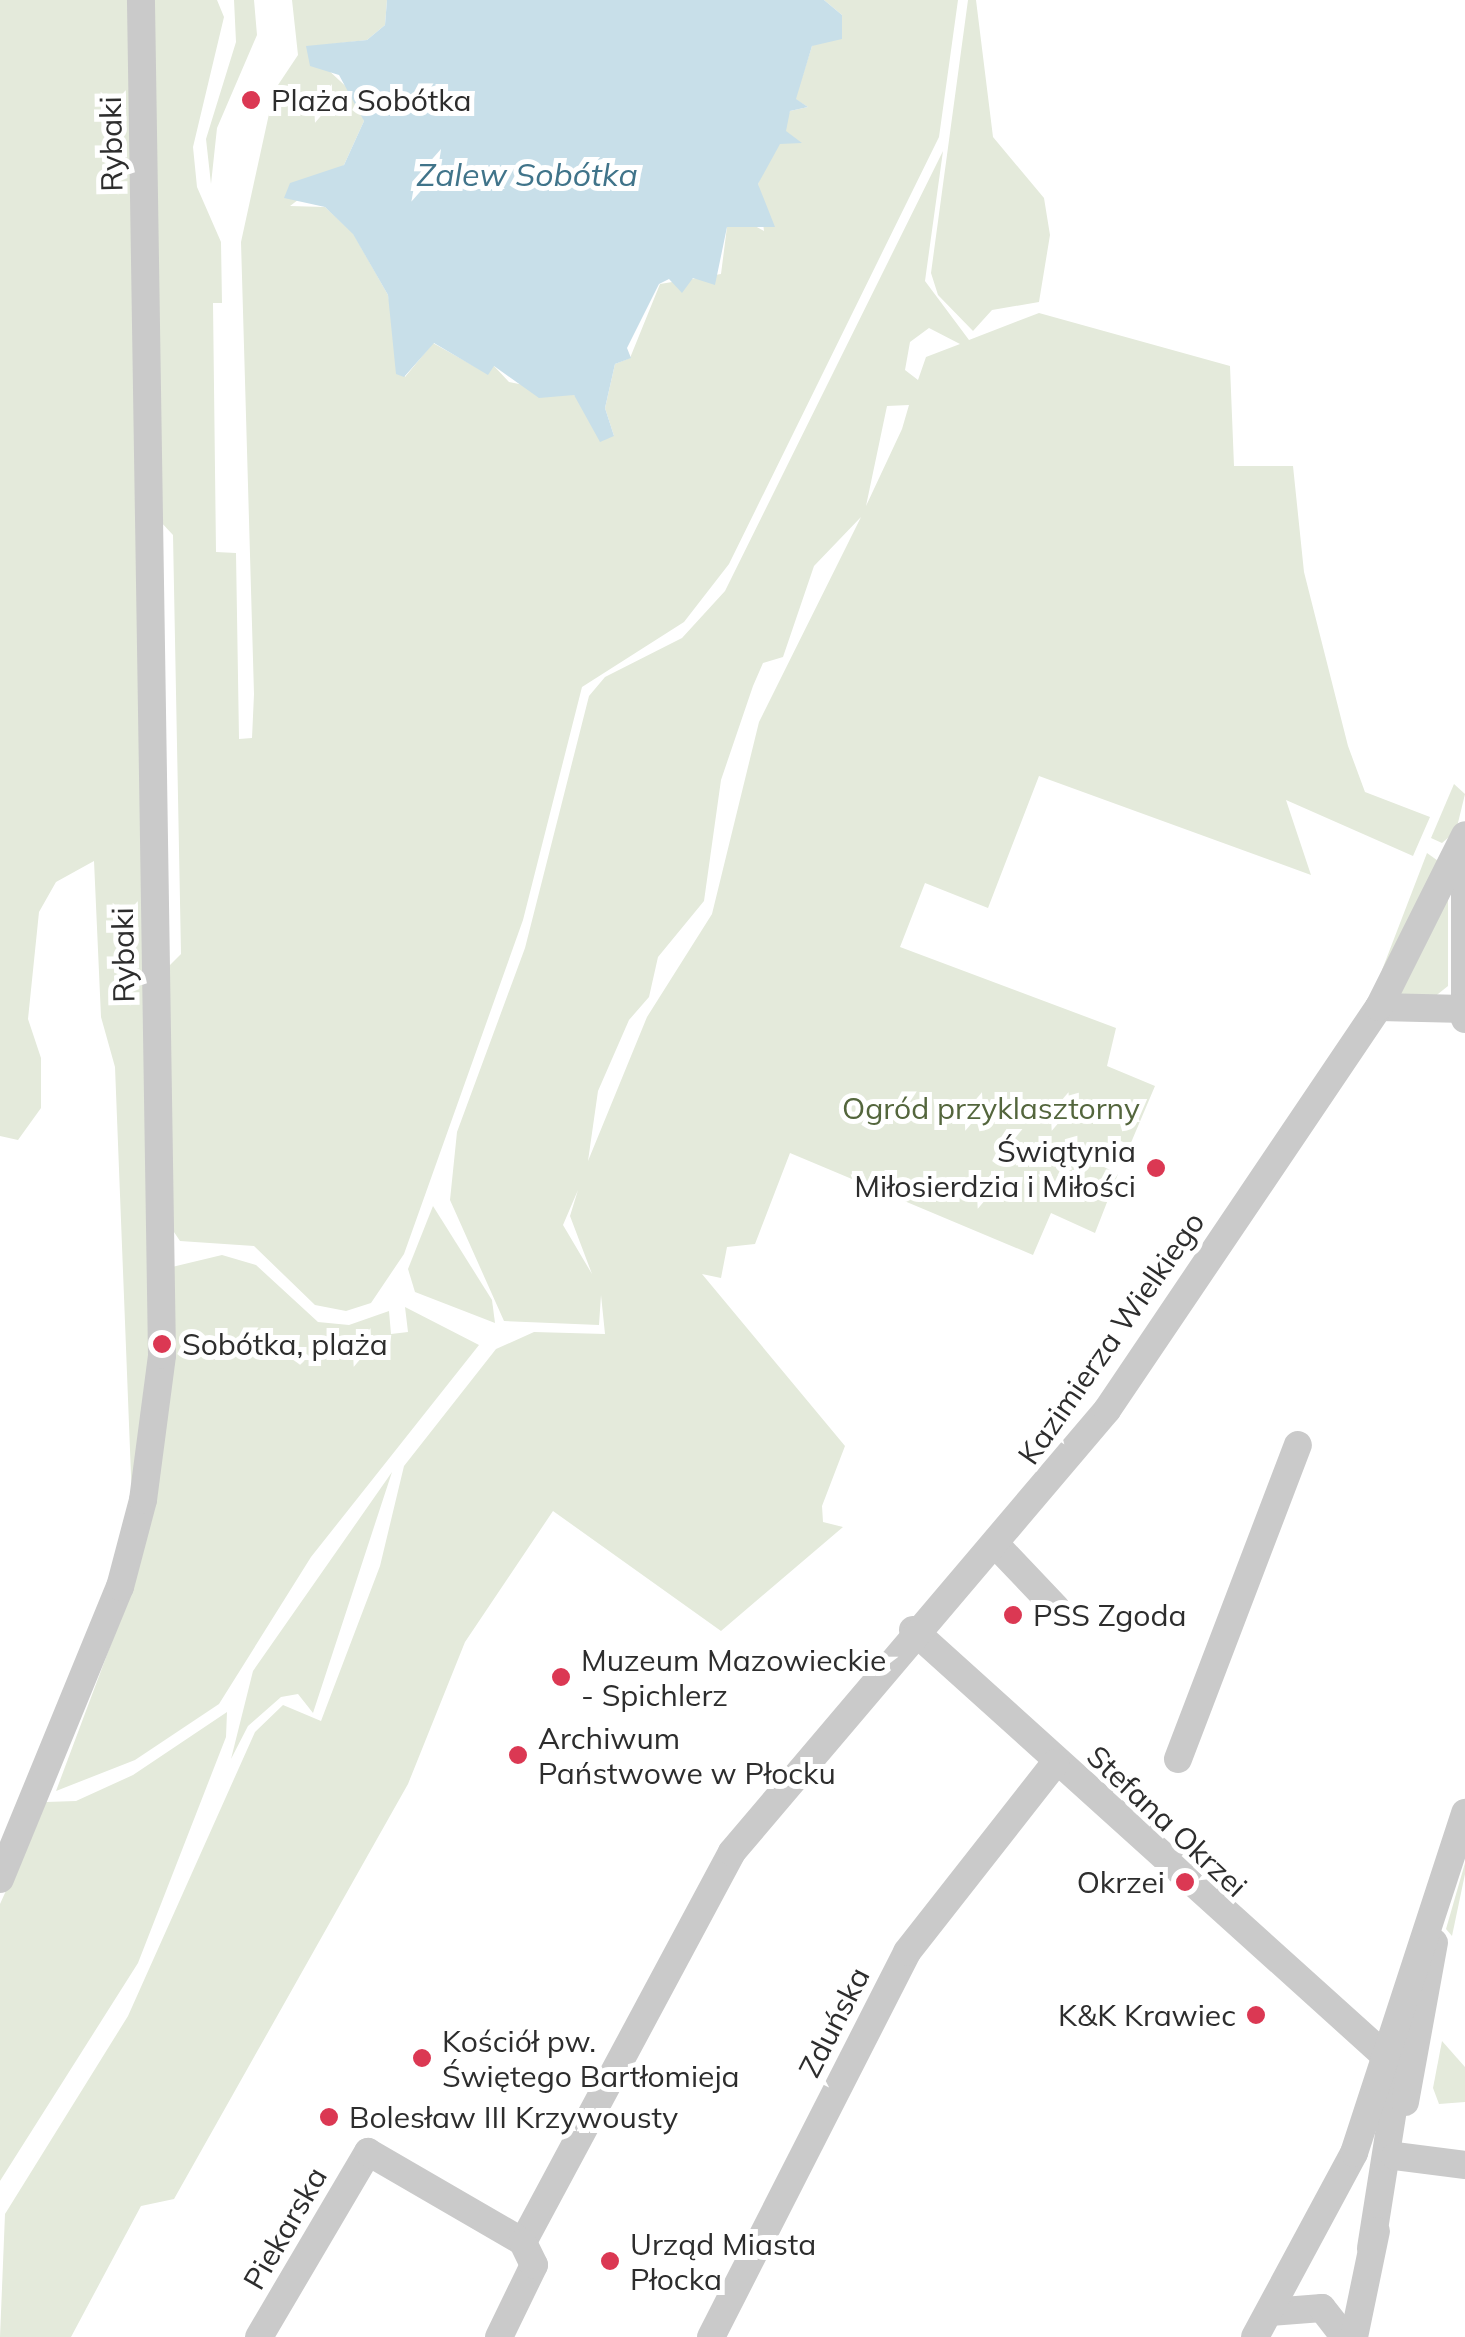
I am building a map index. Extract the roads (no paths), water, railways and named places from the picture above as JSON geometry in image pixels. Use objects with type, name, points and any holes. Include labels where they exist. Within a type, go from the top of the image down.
[{"type":"street","name":"Rybaki","points":[[0,1880],[120,1587],[162,1355],[141,0]]},
{"type":"street","name":"Kazimierza Wielkiego","points":[[523,2242],[732,1852],[912,1630],[998,1547],[1107,1410],[1379,1007],[1465,835]]},
{"type":"street","points":[[1465,848],[1465,1019]]},
{"type":"street","points":[[1379,1007],[1464,1008]]},
{"type":"street","points":[[1178,1759],[1298,1445]]},
{"type":"street","points":[[998,1547],[1056,1608]]},
{"type":"street","name":"Stefana Okrzei","points":[[912,1630],[1382,2054]]},
{"type":"street","name":"Zduńska","points":[[711,2337],[907,1952],[1056,1762]]},
{"type":"street","points":[[1255,2337],[1354,2153],[1382,2054],[1465,1813]]},
{"type":"street","points":[[1372,2248],[1395,2156],[1446,1877]]},
{"type":"street","points":[[1382,2054],[1419,2028]]},
{"type":"street","points":[[1354,2337],[1397,2084],[1382,2054]]},
{"type":"street","name":"Piekarska","points":[[259,2337],[368,2152],[523,2242]]},
{"type":"street","points":[[1354,2153],[1374,2162],[1379,2204]]},
{"type":"street","points":[[1395,2156],[1465,2165]]},
{"type":"street","points":[[499,2337],[534,2265],[523,2242]]},
{"type":"street","points":[[1270,2312],[1322,2308],[1344,2337]]},
{"type":"water","name":"Zalew Sobótka","points":[[387,0],[824,0],[842,15],[842,39],[812,46],[796,99],[808,107],[790,111],[786,131],[802,143],[780,144],[758,184],[775,227],[727,227],[715,285],[693,278],[682,293],[669,279],[659,284],[627,348],[631,358],[615,364],[605,408],[614,436],[600,442],[574,395],[539,398],[494,366],[488,375],[434,343],[404,377],[396,374],[388,295],[353,234],[325,207],[284,198],[290,183],[344,165],[364,121],[339,75],[310,66],[306,46],[367,40],[385,25]]},
{"type":"place","name":"Plaża Sobótka","points":[[251,100]]},
{"type":"place","name":"Świątynia Miłosierdzia i Miłości","points":[[1156,1168]]},
{"type":"place","name":"Sobótka, plaża","points":[[162,1344]]},
{"type":"place","name":"PSS Zgoda","points":[[1013,1615]]},
{"type":"place","name":"Muzeum Mazowieckie - Spichlerz","points":[[561,1677]]},
{"type":"place","name":"Archiwum Państwowe w Płocku","points":[[518,1755]]},
{"type":"place","name":"Okrzei","points":[[1185,1882]]},
{"type":"place","name":"K&K Krawiec","points":[[1256,2015]]},
{"type":"place","name":"Kościół pw. Świętego Bartłomieja","points":[[422,2058]]},
{"type":"place","name":"Bolesław III Krzywousty","points":[[329,2117]]},
{"type":"place","name":"Urząd Miasta Płocka","points":[[610,2261]]},
{"type":"park label","name":"Ogród przyklasztorny","points":[[991,1108]]}]
